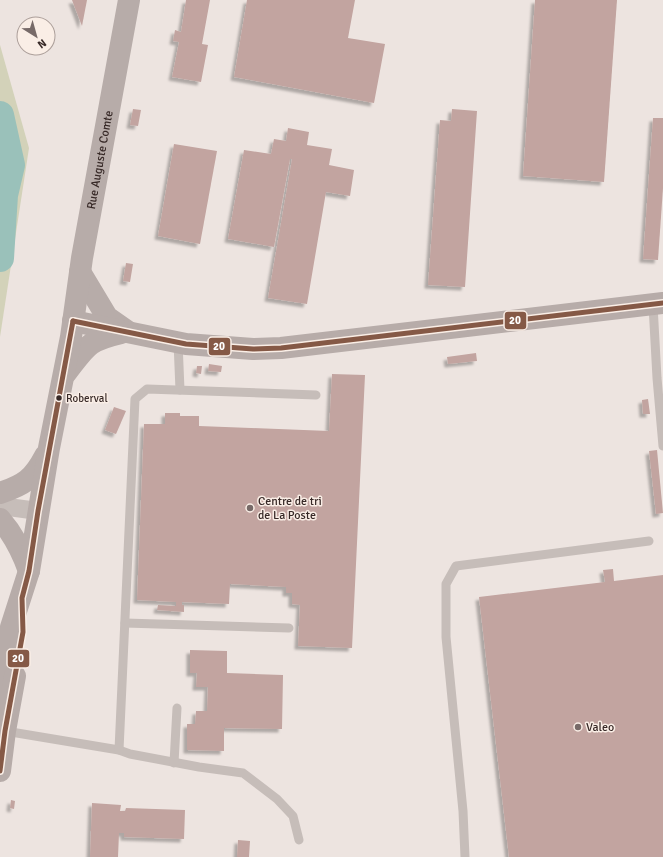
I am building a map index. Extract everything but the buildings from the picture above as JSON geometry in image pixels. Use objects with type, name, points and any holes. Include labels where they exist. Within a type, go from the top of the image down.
[{"type":"street","name":"Rue Auguste Comte","points":[[49,448],[64,375],[80,272],[129,0]]},
{"type":"street","points":[[80,272],[107,317],[128,331]]},
{"type":"street","points":[[73,321],[178,342],[253,349],[281,348],[658,304]]},
{"type":"street","points":[[64,375],[88,344],[101,338],[128,331]]},
{"type":"street","points":[[0,494],[25,483],[35,474],[49,448]]},
{"type":"street","points":[[0,692],[11,627],[22,598],[29,571],[49,448]]},
{"type":"street","points":[[0,506],[38,511]]},
{"type":"street","points":[[0,519],[11,532],[21,550],[29,571]]},
{"type":"street","points":[[0,771],[2,730],[23,632],[22,598]]},
{"type":"lane","points":[[658,304],[663,446]]},
{"type":"lane","points":[[178,342],[180,390]]},
{"type":"lane","points":[[119,750],[135,399],[147,389],[316,395]]},
{"type":"lane","points":[[465,857],[463,811],[446,637],[446,584],[456,566],[649,541]]},
{"type":"lane","points":[[125,623],[289,628]]},
{"type":"lane","points":[[174,763],[177,708]]},
{"type":"lane","points":[[2,730],[119,750],[130,754],[174,763],[243,774],[277,798],[293,816],[299,840]]},
{"type":"green space","points":[[0,45],[29,148],[0,337]]},
{"type":"waterway","points":[[0,115],[11,165],[4,195],[0,258]]},
{"type":"transit line","name":"20","points":[[73,321],[186,344],[253,349],[281,348],[663,303]]},
{"type":"transit line","name":"20","points":[[0,771],[5,731],[23,632],[22,598],[29,571],[38,511],[73,321]]},
{"type":"place","name":"Roberval","points":[[59,398]]},
{"type":"place","name":"Centre de tri de La Poste","points":[[250,508]]},
{"type":"place","name":"Valeo","points":[[578,727]]}]
